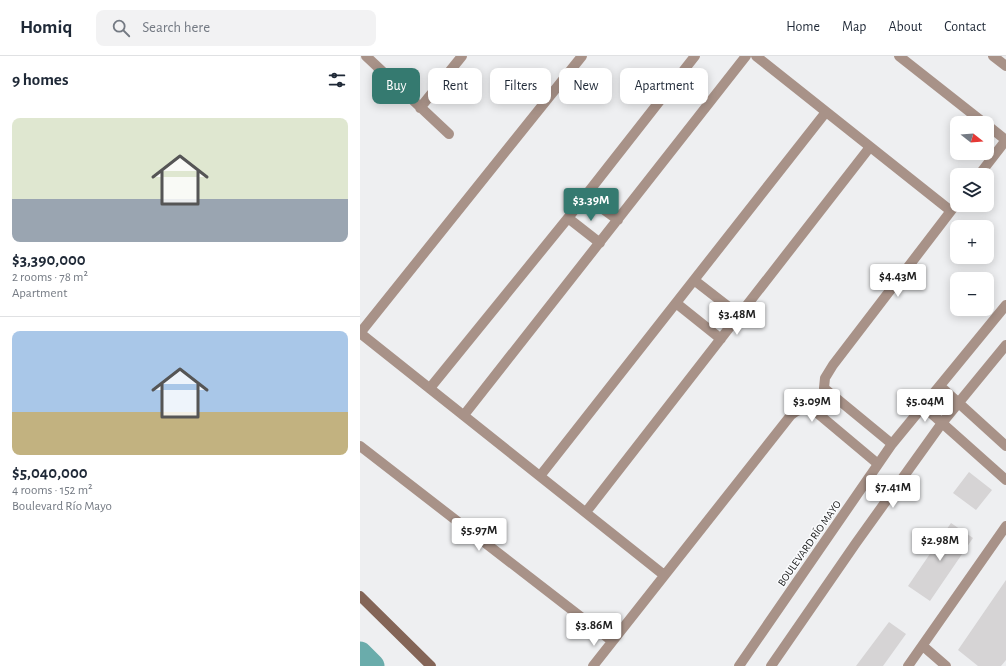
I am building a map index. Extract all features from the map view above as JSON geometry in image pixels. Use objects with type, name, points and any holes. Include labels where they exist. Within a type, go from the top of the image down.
[{"type":"main road","points":[[360,596],[431,666]]},
{"type":"street","points":[[366,56],[449,134]]},
{"type":"street","points":[[420,108],[462,56]]},
{"type":"street","points":[[582,56],[360,333],[664,575]]},
{"type":"street","points":[[430,388],[568,218],[694,56]]},
{"type":"street","points":[[464,415],[746,56]]},
{"type":"street","points":[[756,56],[870,147],[950,204]]},
{"type":"street","points":[[899,56],[975,116]]},
{"type":"street","points":[[993,56],[1006,66]]},
{"type":"street","points":[[540,476],[826,112]]},
{"type":"street","points":[[984,168],[1006,140],[994,131]]},
{"type":"street","points":[[586,512],[870,147]]},
{"type":"street","points":[[585,196],[618,220]]},
{"type":"street","points":[[892,444],[824,388],[825,378],[833,365],[950,212]]},
{"type":"street","points":[[568,218],[600,243]]},
{"type":"street","points":[[694,280],[739,315]]},
{"type":"street","points":[[676,303],[721,339]]},
{"type":"street","name":"BOULEVARD RÍO MAYO","points":[[739,666],[892,444],[1006,306]]},
{"type":"street","points":[[771,666],[856,543],[942,423],[1006,345]]},
{"type":"street","points":[[940,386],[1006,446]]},
{"type":"street","points":[[923,406],[1006,480]]},
{"type":"street","points":[[593,666],[791,415],[799,409],[807,409],[816,412],[878,464]]},
{"type":"street","points":[[360,446],[612,641]]},
{"type":"street","points":[[908,666],[1006,526]]},
{"type":"street","points":[[923,646],[946,666]]},
{"type":"building","points":[[969,472],[992,490],[976,510],[953,493]]},
{"type":"building","points":[[951,523],[973,538],[930,601],[908,586]]},
{"type":"building","points":[[1006,580],[1006,660],[1001,666],[978,666],[958,650]]},
{"type":"building","points":[[889,622],[906,634],[883,666],[856,666]]},
{"type":"waterway","points":[[360,654],[372,666]]}]
